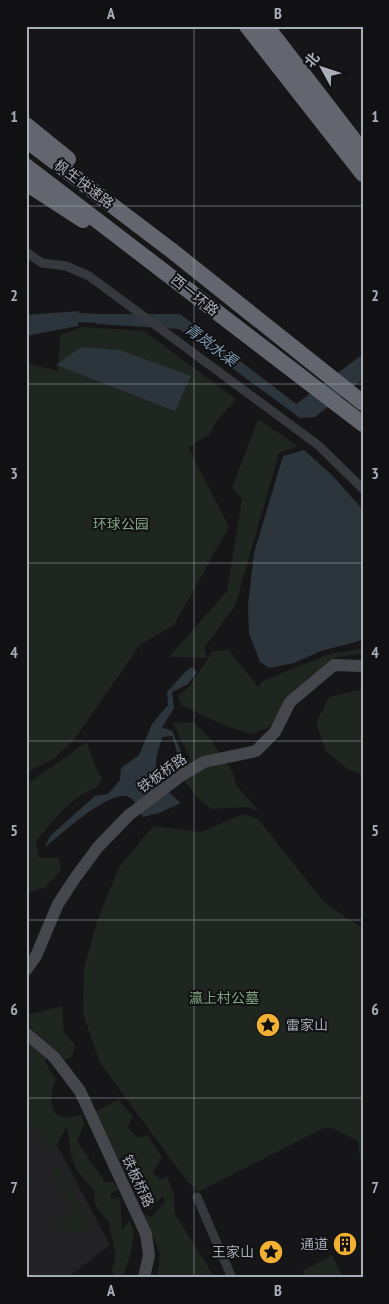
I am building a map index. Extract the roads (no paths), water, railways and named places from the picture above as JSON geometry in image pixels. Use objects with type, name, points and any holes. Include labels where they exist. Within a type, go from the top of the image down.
[{"type":"highway","points":[[247,26],[363,174]]},
{"type":"highway","points":[[266,26],[363,152]]},
{"type":"highway","points":[[26,124],[86,174],[171,250]]},
{"type":"highway","name":"枫生快速路","points":[[26,140],[142,227]]},
{"type":"highway","name":"西一环路","points":[[26,166],[363,424]]},
{"type":"highway","points":[[26,183],[158,266]]},
{"type":"highway","name":"西一环路","points":[[142,227],[363,403]]},
{"type":"highway","points":[[234,299],[363,388]]},
{"type":"highway","points":[[225,319],[363,437]]},
{"type":"street","points":[[26,252],[42,264],[66,266],[89,276],[318,446],[363,489]]},
{"type":"street","name":"铁板桥路","points":[[26,970],[36,956],[58,904],[98,847],[129,815],[182,775],[204,762],[256,751],[275,732],[290,702],[334,665],[363,666]]},
{"type":"street","name":"铁板桥路","points":[[26,1033],[54,1057],[80,1091],[146,1234],[149,1255],[144,1278]]},
{"type":"street","points":[[197,1197],[232,1278]]},
{"type":"water","points":[[79,311],[78,326],[26,336],[26,315]]},
{"type":"water","points":[[94,314],[180,314],[296,404],[363,354],[363,379],[315,417],[300,418],[179,329],[96,324]]},
{"type":"water","points":[[81,347],[120,350],[191,376],[175,411],[56,365]]},
{"type":"water","points":[[304,450],[332,475],[363,510],[363,640],[321,651],[294,663],[269,668],[260,662],[249,633],[248,605],[254,553],[283,456]]},
{"type":"water","points":[[192,667],[197,672],[188,684],[172,692],[174,708],[162,727],[172,731],[183,756],[180,761],[172,736],[162,737],[156,759],[156,781],[181,803],[159,813],[143,817],[130,797],[118,797],[108,800],[84,815],[45,847],[50,836],[95,796],[108,794],[120,780],[121,768],[139,755],[152,724],[168,705],[167,692]]},
{"type":"waterway","name":"青岚水渠","points":[[67,317],[107,319]]},
{"type":"place","name":"雷家山","points":[[268,1025]]},
{"type":"place","name":"通道","points":[[345,1244]]},
{"type":"place","name":"王家山","points":[[271,1252]]},
{"type":"park label","name":"环球公园","points":[[121,524]]},
{"type":"park label","name":"瀛上村公墓","points":[[224,998]]}]
